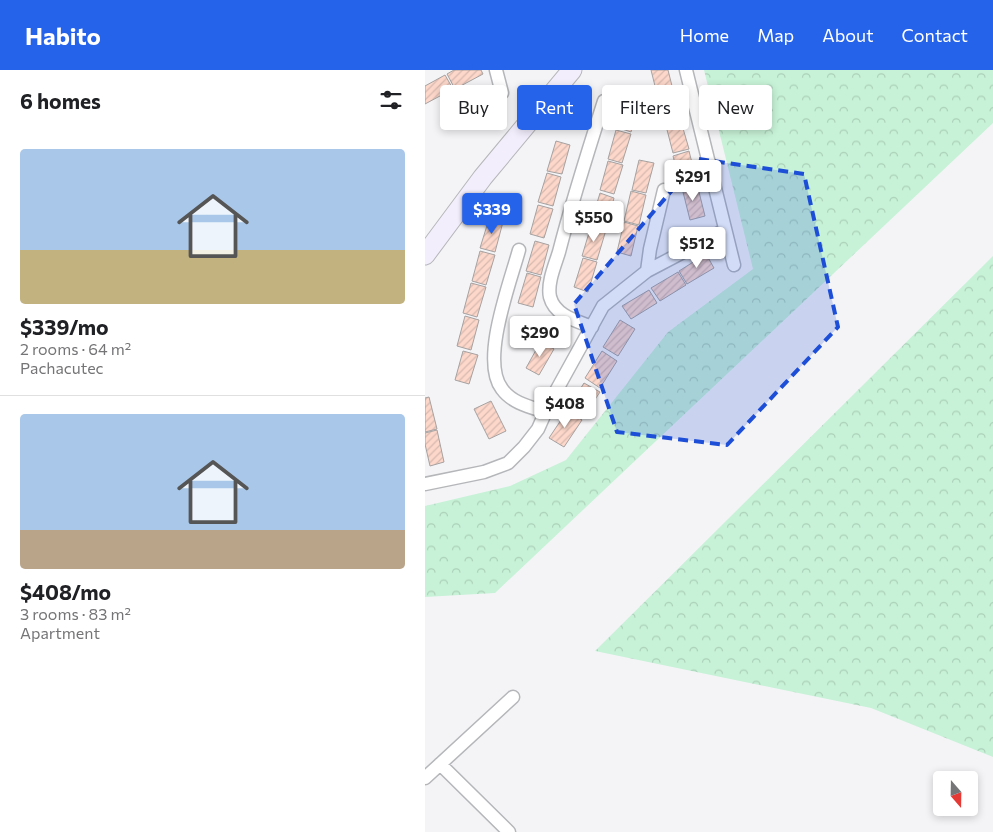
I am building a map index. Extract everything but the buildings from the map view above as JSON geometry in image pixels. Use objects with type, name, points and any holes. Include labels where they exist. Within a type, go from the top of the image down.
[{"type":"street","points":[[497,70],[500,85]]},
{"type":"street","points":[[425,255],[483,177],[572,70]]},
{"type":"street","points":[[686,70],[734,265]]},
{"type":"street","points":[[592,327],[567,317],[558,310],[550,297],[551,280],[568,218],[602,108]]},
{"type":"street","points":[[647,271],[650,249],[664,190]]},
{"type":"street","points":[[425,484],[484,472],[507,463],[524,448],[538,429],[545,412],[603,306],[647,271],[725,230]]},
{"type":"street","points":[[519,250],[497,326],[494,357],[495,378],[502,390],[514,400],[545,412]]},
{"type":"street","points":[[425,778],[513,697]]},
{"type":"street","points":[[441,764],[509,832]]},
{"type":"highlighted area","points":[[699,159],[804,174],[838,327],[727,445],[617,432],[574,304]]},
{"type":"green space","points":[[704,70],[993,70],[993,123],[495,593],[425,597],[425,506],[510,486],[566,460],[668,332],[753,269],[719,130],[772,130],[772,85],[708,85]]},
{"type":"green space","points":[[993,256],[993,757],[871,708],[595,651]]}]
